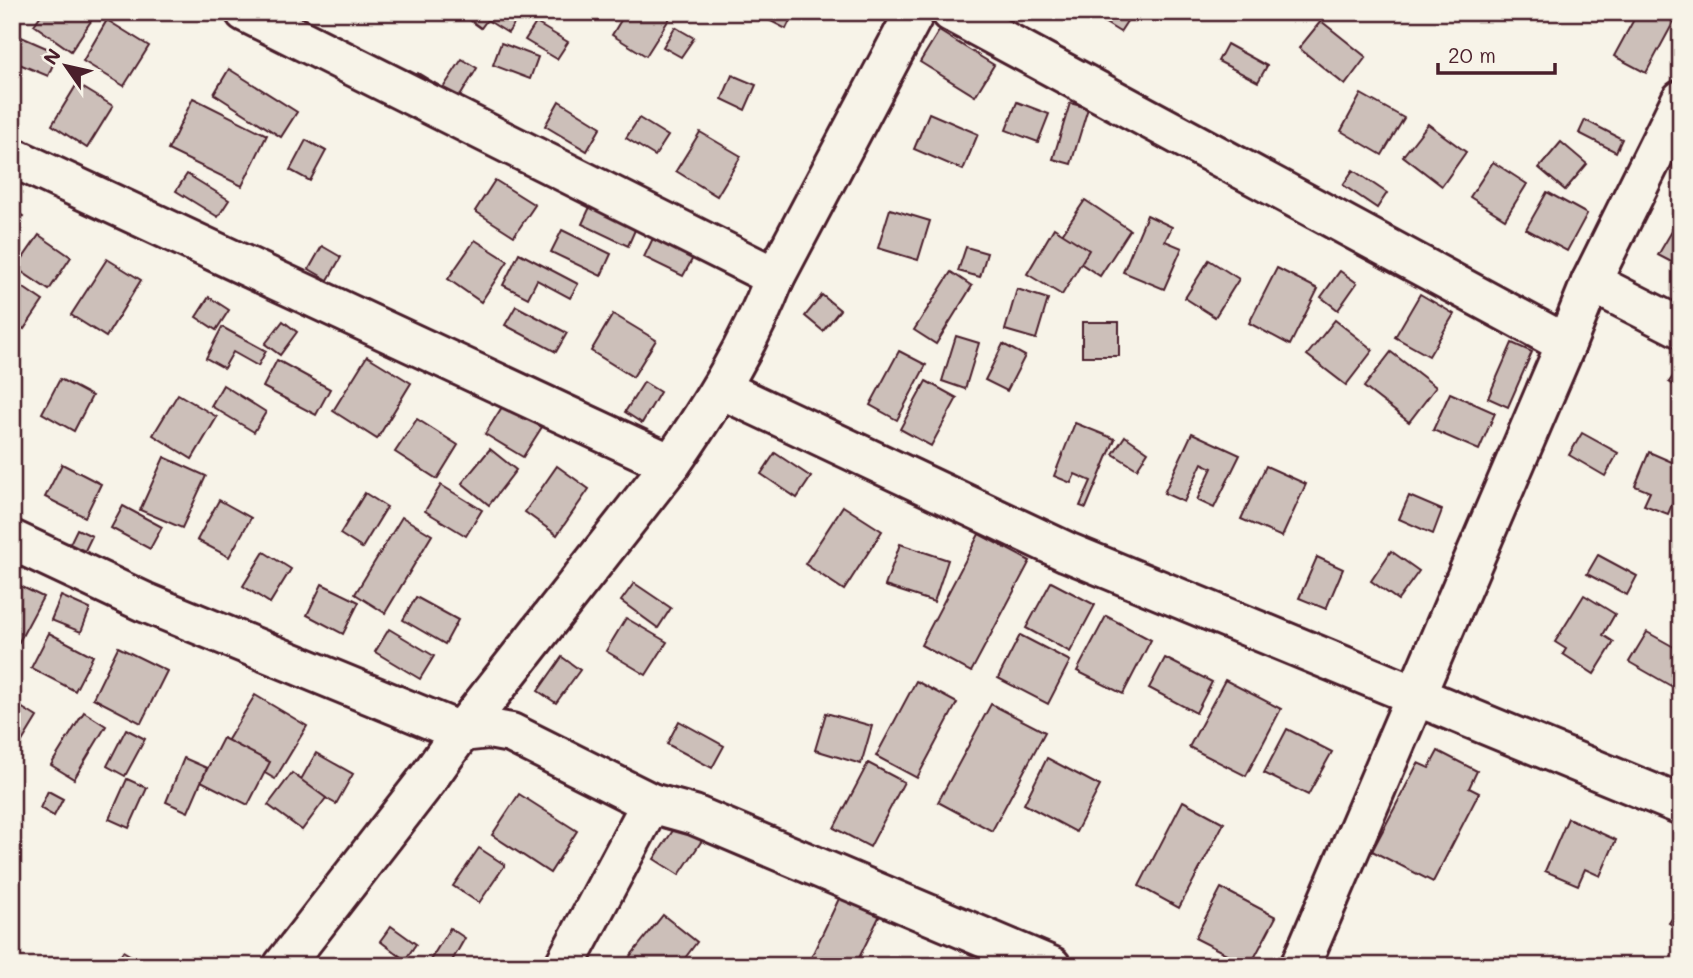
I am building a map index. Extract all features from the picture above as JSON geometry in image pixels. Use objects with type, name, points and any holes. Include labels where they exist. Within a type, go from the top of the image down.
[{"type":"street","points":[[244,12],[775,277]]},
{"type":"street","points":[[284,966],[461,732],[671,464],[722,390],[760,318],[775,277],[915,12]]},
{"type":"street","points":[[951,12],[1566,344]]},
{"type":"street","points":[[1300,966],[1591,282],[1681,100]]},
{"type":"street","points":[[12,158],[671,464]]},
{"type":"street","points":[[1591,282],[1681,328]]},
{"type":"street","points":[[722,390],[1067,552],[1681,805]]},
{"type":"street","points":[[12,540],[144,602],[461,732],[489,729],[511,733],[651,803],[694,815],[1051,966]]},
{"type":"street","points":[[564,966],[651,803]]},
{"type":"building","points":[[43,12],[97,12],[71,51],[34,25]]},
{"type":"building","points":[[470,12],[522,12],[508,33],[487,20],[481,28],[467,18]]},
{"type":"building","points":[[626,12],[673,13],[646,56],[612,35]]},
{"type":"building","points":[[765,12],[794,12],[786,29],[763,17]]},
{"type":"building","points":[[1096,12],[1133,12],[1120,32],[1094,16]]},
{"type":"building","points":[[1638,12],[1679,12],[1646,73],[1614,56]]},
{"type":"building","points":[[107,20],[149,46],[124,86],[83,61]]},
{"type":"building","points":[[1321,21],[1366,57],[1345,85],[1299,48]]},
{"type":"building","points":[[536,23],[568,42],[557,59],[525,40]]},
{"type":"building","points":[[675,27],[694,38],[681,57],[663,47]]},
{"type":"building","points":[[939,31],[994,65],[975,96],[920,62]]},
{"type":"building","points":[[19,36],[58,53],[48,76],[12,61],[12,52]]},
{"type":"building","points":[[501,43],[538,57],[530,79],[493,65]]},
{"type":"building","points":[[1227,44],[1267,66],[1258,82],[1218,61]]},
{"type":"building","points":[[462,59],[477,68],[447,118],[406,93],[418,73],[443,88]]},
{"type":"building","points":[[229,69],[297,112],[281,137],[214,94]]},
{"type":"building","points":[[732,75],[756,85],[745,110],[722,99]]},
{"type":"building","points":[[77,84],[113,106],[87,148],[52,125]]},
{"type":"building","points":[[1361,94],[1404,118],[1382,155],[1341,131]]},
{"type":"building","points":[[193,98],[267,135],[242,186],[168,150]]},
{"type":"building","points":[[559,101],[601,127],[587,151],[545,126]]},
{"type":"building","points":[[1017,102],[1049,114],[1038,142],[1006,130]]},
{"type":"building","points":[[1070,103],[1088,108],[1071,164],[1053,159]]},
{"type":"building","points":[[929,113],[978,134],[963,170],[914,149]]},
{"type":"building","points":[[639,118],[668,136],[655,156],[626,138]]},
{"type":"building","points":[[1585,120],[1622,139],[1616,152],[1579,133]]},
{"type":"building","points":[[1428,124],[1466,152],[1442,186],[1403,156]]},
{"type":"building","points":[[700,132],[741,156],[717,196],[676,171]]},
{"type":"building","points":[[306,140],[326,151],[310,181],[290,170]]},
{"type":"building","points":[[1561,142],[1587,164],[1565,190],[1539,168]]},
{"type":"building","points":[[1493,162],[1527,184],[1505,219],[1470,197]]},
{"type":"building","points":[[1353,170],[1387,193],[1377,208],[1343,185]]},
{"type":"building","points":[[187,174],[229,200],[218,217],[176,191]]},
{"type":"building","points":[[495,180],[535,205],[514,236],[475,211]]},
{"type":"building","points":[[1547,192],[1587,214],[1567,251],[1526,229]]},
{"type":"building","points":[[596,194],[642,214],[628,246],[582,224]]},
{"type":"building","points":[[1085,200],[1130,230],[1100,276],[1054,246]]},
{"type":"building","points":[[12,209],[23,216],[12,233]]},
{"type":"building","points":[[890,209],[930,221],[918,260],[878,248]]},
{"type":"building","points":[[1147,215],[1172,227],[1165,241],[1182,248],[1164,289],[1123,272]]},
{"type":"building","points":[[1681,216],[1681,267],[1658,255]]},
{"type":"building","points":[[1054,228],[1089,250],[1062,295],[1027,274]]},
{"type":"building","points":[[562,230],[611,254],[601,276],[551,252]]},
{"type":"building","points":[[39,235],[71,257],[49,290],[16,268]]},
{"type":"building","points":[[654,236],[694,256],[683,276],[644,257]]},
{"type":"building","points":[[475,240],[508,261],[481,302],[448,279]]},
{"type":"building","points":[[322,246],[341,257],[328,280],[309,269]]},
{"type":"building","points":[[966,247],[987,253],[980,277],[958,271]]},
{"type":"building","points":[[519,253],[578,284],[570,298],[537,280],[528,298],[503,285]]},
{"type":"building","points":[[107,259],[141,280],[106,337],[71,315]]},
{"type":"building","points":[[1209,260],[1239,279],[1215,317],[1185,298]]},
{"type":"building","points":[[1277,268],[1318,289],[1290,345],[1249,323]]},
{"type":"building","points":[[1340,271],[1357,283],[1338,310],[1321,297]]},
{"type":"building","points":[[951,272],[972,286],[936,344],[914,330]]},
{"type":"building","points":[[12,280],[43,301],[24,329],[12,321]]},
{"type":"building","points":[[1017,289],[1048,299],[1036,339],[1005,330]]},
{"type":"building","points":[[1420,294],[1454,314],[1429,356],[1395,337]]},
{"type":"building","points":[[822,295],[840,310],[823,331],[805,316]]},
{"type":"building","points":[[209,297],[229,310],[216,330],[196,317]]},
{"type":"building","points":[[516,306],[567,333],[556,352],[505,325]]},
{"type":"building","points":[[613,314],[656,340],[633,377],[591,351]]},
{"type":"building","points":[[1335,320],[1373,350],[1346,385],[1307,355]]},
{"type":"building","points":[[283,321],[297,332],[280,355],[265,344]]},
{"type":"building","points":[[1082,322],[1119,322],[1119,356],[1082,356]]},
{"type":"building","points":[[222,327],[266,351],[258,366],[233,352],[224,368],[206,358]]},
{"type":"building","points":[[956,336],[979,343],[965,389],[942,381]]},
{"type":"building","points":[[1512,343],[1532,352],[1508,407],[1488,398]]},
{"type":"building","points":[[1003,344],[1025,356],[1007,391],[985,380]]},
{"type":"building","points":[[899,351],[926,365],[897,420],[870,405]]},
{"type":"building","points":[[1391,352],[1436,387],[1409,422],[1364,387]]},
{"type":"building","points":[[367,356],[411,383],[377,439],[333,411]]},
{"type":"building","points":[[277,360],[330,389],[316,415],[263,387]]},
{"type":"building","points":[[1681,365],[1681,390],[1669,382]]},
{"type":"building","points":[[60,379],[92,396],[74,431],[42,413]]},
{"type":"building","points":[[926,381],[957,398],[931,446],[900,429]]},
{"type":"building","points":[[644,382],[660,392],[642,423],[625,412]]},
{"type":"building","points":[[223,385],[266,412],[254,432],[211,406]]},
{"type":"building","points":[[1450,393],[1495,413],[1479,450],[1433,430]]},
{"type":"building","points":[[178,394],[217,417],[192,459],[153,435]]},
{"type":"building","points":[[509,396],[547,419],[523,457],[485,434]]},
{"type":"building","points":[[417,419],[458,445],[437,479],[395,452]]},
{"type":"building","points":[[1075,423],[1115,439],[1086,508],[1080,506],[1091,481],[1075,474],[1071,483],[1054,476]]},
{"type":"building","points":[[1192,433],[1240,455],[1214,508],[1197,500],[1212,468],[1202,463],[1184,502],[1164,493]]},
{"type":"building","points":[[1582,433],[1618,453],[1605,476],[1569,455]]},
{"type":"building","points":[[1125,436],[1148,452],[1137,469],[1113,454]]},
{"type":"building","points":[[490,449],[516,470],[489,505],[462,483]]},
{"type":"building","points":[[1649,452],[1681,466],[1681,484],[1668,514],[1644,505],[1650,492],[1635,486]]},
{"type":"building","points":[[775,453],[811,477],[797,498],[761,474]]},
{"type":"building","points":[[164,457],[206,476],[182,528],[140,510]]},
{"type":"building","points":[[62,464],[101,484],[85,517],[45,497]]},
{"type":"building","points":[[557,466],[589,489],[557,535],[525,512]]},
{"type":"building","points":[[1266,466],[1306,484],[1282,537],[1241,519]]},
{"type":"building","points":[[441,485],[482,510],[466,536],[425,511]]},
{"type":"building","points":[[365,493],[387,507],[362,548],[340,534]]},
{"type":"building","points":[[1409,496],[1442,510],[1433,534],[1399,519]]},
{"type":"building","points":[[219,500],[251,518],[229,557],[197,540]]},
{"type":"building","points":[[123,506],[162,527],[150,549],[111,528]]},
{"type":"building","points":[[843,506],[882,531],[844,590],[805,564]]},
{"type":"building","points":[[402,517],[432,535],[385,613],[355,594]]},
{"type":"building","points":[[77,529],[92,536],[77,567],[62,560]]},
{"type":"building","points":[[979,534],[1030,561],[971,672],[921,645]]},
{"type":"building","points":[[900,544],[948,560],[934,602],[885,586]]},
{"type":"building","points":[[1391,551],[1419,571],[1398,600],[1371,581]]},
{"type":"building","points":[[264,552],[291,569],[270,603],[243,586]]},
{"type":"building","points":[[1598,555],[1637,576],[1627,595],[1587,574]]},
{"type":"building","points":[[1317,557],[1343,569],[1326,609],[1299,598]]},
{"type":"building","points":[[12,582],[43,597],[12,655]]},
{"type":"building","points":[[1051,582],[1095,605],[1070,652],[1026,628]]},
{"type":"building","points":[[634,583],[671,608],[658,628],[621,601]]},
{"type":"building","points":[[322,584],[359,602],[343,634],[307,615]]},
{"type":"building","points":[[1584,595],[1615,614],[1603,635],[1614,642],[1594,674],[1563,654],[1566,649],[1555,642]]},
{"type":"building","points":[[61,596],[90,609],[81,632],[51,620]]},
{"type":"building","points":[[416,597],[458,620],[445,644],[403,620]]},
{"type":"building","points":[[1106,616],[1151,640],[1123,694],[1077,671]]},
{"type":"building","points":[[626,618],[667,642],[646,675],[606,651]]},
{"type":"building","points":[[389,629],[434,656],[420,679],[375,652]]},
{"type":"building","points":[[1647,632],[1681,651],[1681,668],[1671,686],[1629,662]]},
{"type":"building","points":[[49,633],[93,656],[75,691],[31,668]]},
{"type":"building","points":[[1020,635],[1070,661],[1048,704],[998,678]]},
{"type":"building","points":[[118,647],[167,671],[141,723],[93,698]]},
{"type":"building","points":[[562,657],[580,670],[556,703],[538,691]]},
{"type":"building","points":[[1165,658],[1212,682],[1196,713],[1149,688]]},
{"type":"building","points":[[1225,680],[1281,709],[1246,776],[1189,747]]},
{"type":"building","points":[[916,681],[957,703],[917,778],[876,756]]},
{"type":"building","points":[[255,695],[307,726],[275,779],[223,748]]},
{"type":"building","points":[[16,704],[37,717],[12,758],[12,711]]},
{"type":"building","points":[[991,704],[1045,732],[992,831],[938,802]]},
{"type":"building","points":[[84,712],[106,726],[74,779],[51,765]]},
{"type":"building","points":[[826,713],[872,726],[861,764],[815,750]]},
{"type":"building","points":[[679,721],[724,746],[712,768],[667,744]]},
{"type":"building","points":[[126,729],[145,739],[125,776],[107,766]]},
{"type":"building","points":[[1287,729],[1332,752],[1308,795],[1264,773]]},
{"type":"building","points":[[223,738],[270,762],[248,805],[201,781]]},
{"type":"building","points":[[1438,751],[1477,771],[1469,788],[1479,793],[1433,882],[1372,851],[1418,763],[1429,768]]},
{"type":"building","points":[[316,753],[353,774],[336,804],[299,783]]},
{"type":"building","points":[[184,758],[207,768],[188,812],[166,802]]},
{"type":"building","points":[[1047,758],[1100,786],[1076,832],[1024,804]]},
{"type":"building","points":[[868,763],[904,782],[870,847],[834,828]]},
{"type":"building","points":[[292,773],[326,798],[302,830],[268,805]]},
{"type":"building","points":[[127,779],[147,788],[129,828],[109,819]]},
{"type":"building","points":[[48,791],[63,799],[54,816],[40,808]]},
{"type":"building","points":[[519,794],[577,831],[550,873],[492,835]]},
{"type":"building","points":[[1183,801],[1224,823],[1179,908],[1139,886]]},
{"type":"building","points":[[1568,818],[1616,840],[1600,876],[1585,869],[1578,885],[1545,871]]},
{"type":"building","points":[[680,820],[705,836],[679,875],[654,859]]},
{"type":"building","points":[[479,848],[505,865],[479,903],[453,886]]},
{"type":"building","points":[[844,888],[884,907],[855,966],[807,966]]},
{"type":"building","points":[[1221,888],[1276,917],[1250,966],[1195,938]]},
{"type":"building","points":[[1681,906],[1681,931],[1669,923]]},
{"type":"building","points":[[663,915],[697,942],[679,966],[638,966],[628,959]]},
{"type":"building","points":[[391,926],[416,944],[405,960],[380,941]]},
{"type":"building","points":[[450,928],[465,938],[449,966],[436,966],[429,962]]},
{"type":"building","points":[[123,951],[143,963],[142,966],[114,966]]},
{"type":"building","points":[[918,959],[930,966],[915,966]]}]
